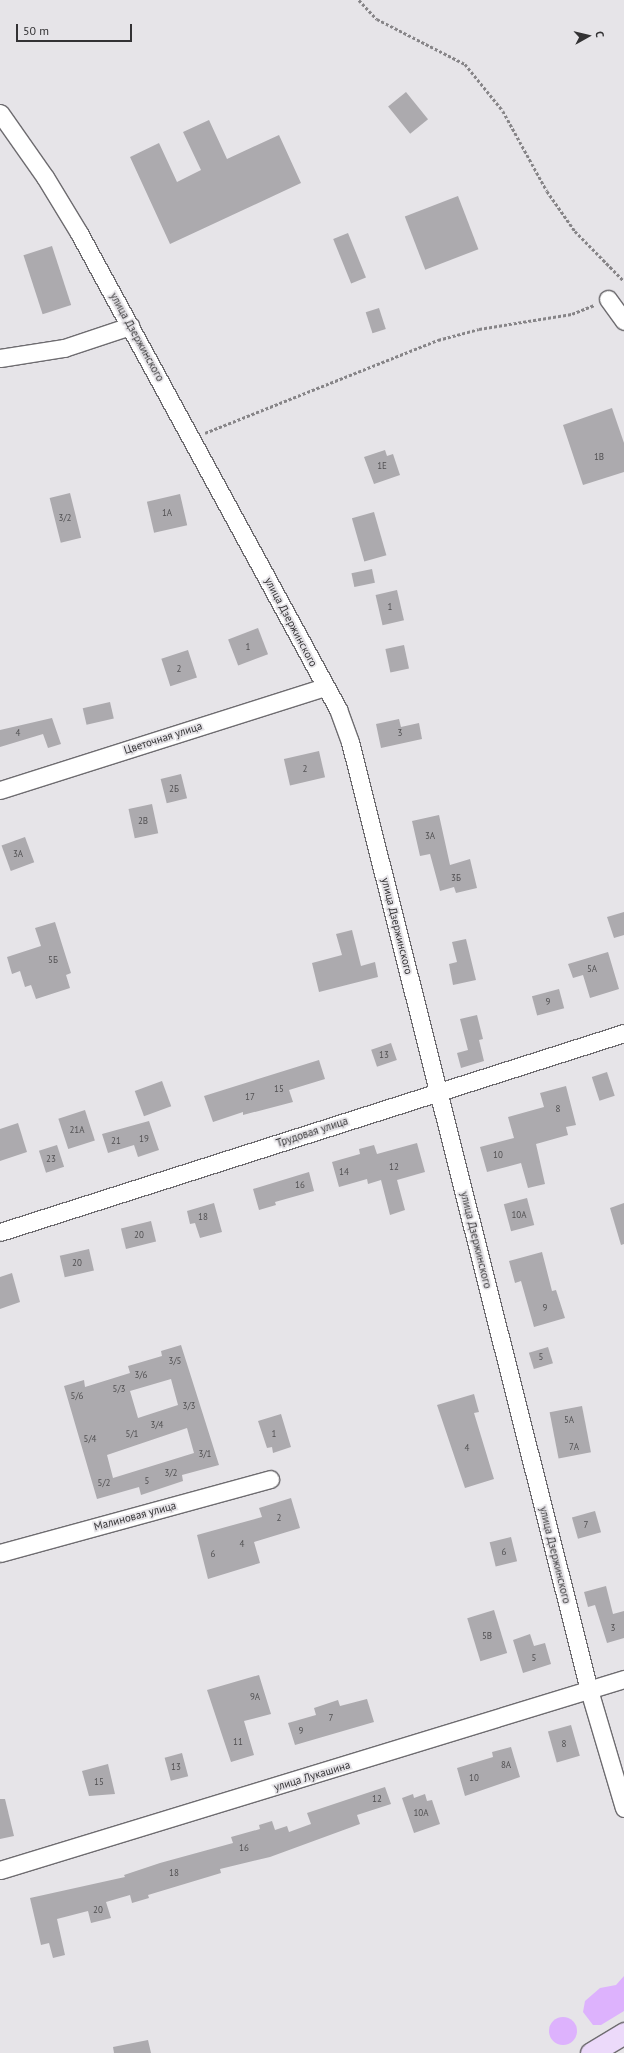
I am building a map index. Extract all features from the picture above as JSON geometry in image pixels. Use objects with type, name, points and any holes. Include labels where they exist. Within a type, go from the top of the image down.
[{"type":"main road","points":[[591,2053],[624,2033]]},
{"type":"street","name":"улица Дзержинского","points":[[0,113],[45,176],[193,438],[325,687],[350,742],[589,1690],[624,1808]]},
{"type":"street","points":[[608,298],[624,321]]},
{"type":"street","points":[[0,358],[64,348],[130,326]]},
{"type":"street","name":"Цветочная улица","points":[[0,790],[325,687]]},
{"type":"street","name":"Трудовая улица","points":[[0,1232],[624,1032]]},
{"type":"street","name":"Малиновая улица","points":[[0,1553],[270,1479]]},
{"type":"street","name":"улица Лукашина","points":[[0,1870],[624,1679]]},
{"type":"path","points":[[359,0],[377,19],[465,64],[503,111],[547,191],[571,225],[624,281]]},
{"type":"path","points":[[193,438],[438,340],[479,329],[572,314],[608,298]]},
{"type":"shaded area","points":[[624,1976],[624,2011],[601,2025],[593,2025],[583,2012],[585,2001],[600,1988],[616,1985]]},
{"type":"shaded area","points":[[563,2017],[573,2021],[577,2031],[573,2041],[563,2045],[553,2041],[549,2031],[553,2021]]},
{"type":"building","points":[[406,92],[428,119],[410,134],[388,106]]},
{"type":"building","points":[[209,120],[227,159],[279,135],[301,183],[170,244],[130,157],[159,143],[177,182],[201,170],[183,132]]},
{"type":"building","points":[[458,196],[478,249],[425,270],[405,216]]},
{"type":"building","points":[[348,233],[366,278],[351,283],[333,239]]},
{"type":"building","points":[[52,246],[71,305],[43,314],[23,255]]},
{"type":"building","points":[[379,308],[386,329],[372,333],[366,312]]},
{"type":"building","points":[[612,408],[624,443],[624,472],[583,485],[563,425]]},
{"type":"building","points":[[385,450],[387,456],[393,454],[400,475],[374,484],[364,457]]},
{"type":"building","points":[[70,493],[81,538],[61,543],[50,498]]},
{"type":"building","points":[[180,494],[187,525],[154,533],[147,502]]},
{"type":"building","points":[[374,512],[386,555],[364,562],[352,518]]},
{"type":"building","points":[[372,569],[375,583],[354,587],[351,573]]},
{"type":"building","points":[[397,590],[404,620],[383,625],[376,595]]},
{"type":"building","points":[[258,628],[268,654],[238,666],[228,639]]},
{"type":"building","points":[[404,645],[409,668],[390,672],[385,649]]},
{"type":"building","points":[[188,650],[197,678],[170,686],[161,659]]},
{"type":"building","points":[[110,702],[114,719],[87,725],[83,708]]},
{"type":"building","points":[[52,718],[61,744],[48,748],[43,734],[0,747],[0,730]]},
{"type":"building","points":[[399,719],[401,727],[419,723],[422,739],[381,748],[376,724]]},
{"type":"building","points":[[319,751],[325,777],[290,785],[284,759]]},
{"type":"building","points":[[181,774],[187,798],[167,803],[161,779]]},
{"type":"building","points":[[152,804],[158,833],[135,838],[129,809]]},
{"type":"building","points":[[439,815],[450,865],[470,859],[477,888],[456,893],[454,887],[440,891],[430,854],[420,856],[412,821]]},
{"type":"building","points":[[25,837],[34,862],[11,871],[2,846]]},
{"type":"building","points":[[624,912],[624,935],[614,938],[607,917]]},
{"type":"building","points":[[55,922],[71,973],[66,975],[70,988],[36,999],[31,985],[25,987],[20,971],[12,974],[7,957],[41,946],[35,928]]},
{"type":"building","points":[[352,930],[361,966],[375,962],[378,977],[319,992],[312,963],[342,955],[336,934]]},
{"type":"building","points":[[466,939],[476,980],[453,985],[449,964],[457,962],[452,942]]},
{"type":"building","points":[[608,952],[619,989],[590,998],[583,975],[573,978],[568,964]]},
{"type":"building","points":[[559,989],[564,1008],[537,1016],[532,996]]},
{"type":"building","points":[[477,1015],[483,1039],[479,1040],[484,1061],[461,1068],[457,1053],[468,1050],[460,1019]]},
{"type":"building","points":[[391,1043],[397,1060],[377,1067],[371,1050]]},
{"type":"building","points":[[319,1060],[325,1079],[289,1090],[293,1102],[243,1115],[243,1112],[213,1122],[204,1096]]},
{"type":"building","points":[[607,1072],[615,1096],[600,1101],[592,1077]]},
{"type":"building","points":[[162,1081],[171,1106],[144,1116],[135,1091]]},
{"type":"building","points":[[566,1086],[576,1125],[566,1127],[568,1135],[536,1144],[545,1184],[528,1188],[521,1163],[487,1172],[480,1147],[514,1138],[508,1117],[544,1107],[540,1093]]},
{"type":"building","points":[[85,1110],[95,1140],[68,1149],[58,1119]]},
{"type":"building","points":[[149,1121],[159,1150],[138,1157],[134,1145],[108,1153],[102,1134]]},
{"type":"building","points":[[18,1123],[27,1152],[0,1161],[0,1129]]},
{"type":"building","points":[[417,1143],[425,1172],[397,1180],[405,1210],[390,1215],[381,1180],[368,1184],[367,1179],[339,1187],[332,1162],[360,1154],[359,1149],[374,1145],[377,1154]]},
{"type":"building","points":[[57,1145],[64,1167],[46,1173],[39,1151]]},
{"type":"building","points":[[309,1172],[314,1191],[275,1202],[276,1205],[259,1210],[253,1189]]},
{"type":"building","points":[[527,1198],[534,1225],[511,1231],[504,1204]]},
{"type":"building","points":[[214,1203],[222,1232],[200,1238],[195,1223],[190,1224],[187,1211]]},
{"type":"building","points":[[624,1203],[624,1244],[621,1245],[610,1208]]},
{"type":"building","points":[[151,1221],[156,1241],[126,1249],[121,1228]]},
{"type":"building","points":[[89,1249],[94,1270],[65,1277],[60,1256]]},
{"type":"building","points":[[542,1252],[552,1291],[556,1290],[565,1318],[534,1327],[521,1281],[515,1283],[509,1261]]},
{"type":"building","points":[[12,1273],[20,1302],[0,1309],[0,1277]]},
{"type":"building","points":[[181,1345],[219,1465],[182,1475],[183,1481],[141,1495],[139,1487],[97,1499],[64,1386],[84,1380],[85,1387],[130,1373],[128,1366],[162,1356],[161,1351]],"holes":[[[171,1379],[178,1405],[138,1418],[130,1391]],[[187,1428],[194,1453],[113,1478],[107,1455]]]},
{"type":"building","points":[[548,1347],[553,1363],[534,1369],[529,1353]]},
{"type":"building","points":[[474,1394],[479,1412],[474,1413],[494,1479],[465,1488],[437,1405]]},
{"type":"building","points":[[582,1406],[591,1452],[559,1458],[550,1412]]},
{"type":"building","points":[[281,1414],[291,1447],[273,1453],[272,1447],[267,1448],[258,1421]]},
{"type":"building","points":[[291,1498],[300,1528],[254,1542],[260,1563],[208,1579],[197,1535],[262,1517],[259,1508]]},
{"type":"building","points":[[595,1511],[601,1532],[578,1539],[572,1518]]},
{"type":"building","points":[[511,1537],[517,1561],[496,1567],[490,1542]]},
{"type":"building","points":[[606,1586],[613,1614],[624,1611],[624,1638],[607,1643],[595,1605],[588,1607],[584,1592]]},
{"type":"building","points":[[494,1610],[507,1653],[480,1661],[467,1618]]},
{"type":"building","points":[[530,1634],[534,1646],[545,1643],[551,1664],[523,1673],[513,1640]]},
{"type":"building","points":[[259,1675],[271,1714],[244,1721],[254,1755],[231,1762],[207,1690]]},
{"type":"building","points":[[367,1699],[374,1722],[295,1745],[288,1723],[316,1715],[314,1708],[338,1700],[340,1706]]},
{"type":"building","points":[[571,1725],[580,1756],[557,1762],[548,1732]]},
{"type":"building","points":[[511,1747],[520,1777],[465,1796],[457,1768],[493,1757],[492,1752]]},
{"type":"building","points":[[182,1753],[188,1776],[171,1781],[165,1758]]},
{"type":"building","points":[[108,1764],[115,1794],[89,1796],[82,1771]]},
{"type":"building","points":[[385,1787],[391,1804],[357,1815],[360,1824],[270,1857],[220,1869],[221,1873],[148,1895],[149,1898],[132,1903],[130,1895],[106,1902],[111,1918],[91,1923],[88,1911],[57,1919],[65,1955],[53,1958],[49,1943],[41,1945],[30,1898],[125,1877],[124,1875],[160,1863],[233,1843],[231,1837],[260,1829],[259,1825],[272,1821],[275,1830],[287,1826],[289,1832],[311,1824],[307,1813]]},
{"type":"building","points":[[413,1794],[414,1798],[425,1794],[427,1801],[432,1800],[440,1824],[414,1833],[402,1798]]},
{"type":"building","points":[[0,1799],[5,1799],[14,1836],[0,1839]]},
{"type":"building","points":[[148,2040],[151,2053],[114,2053],[113,2047]]}]
